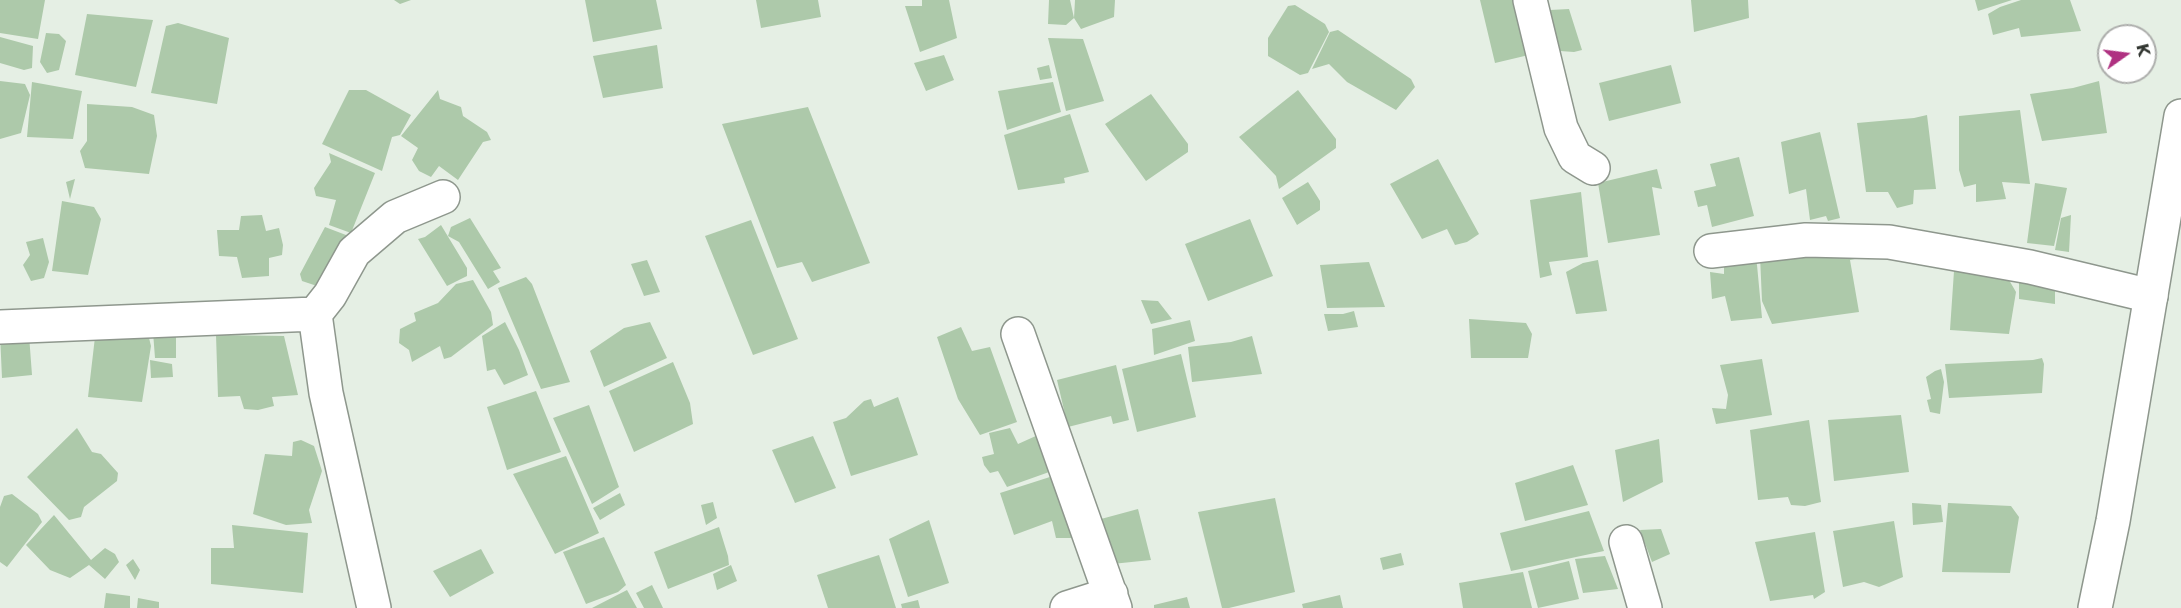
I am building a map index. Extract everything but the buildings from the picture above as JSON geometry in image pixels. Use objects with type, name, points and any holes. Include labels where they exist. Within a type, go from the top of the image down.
[{"type":"street","points":[[1530,0],[1561,128],[1575,157],[1593,168]]},
{"type":"street","points":[[2095,608],[2114,521],[2181,116]]},
{"type":"street","points":[[374,608],[326,393],[315,314],[330,295],[354,252],[395,217],[444,197]]},
{"type":"street","points":[[1711,251],[1806,240],[1889,242],[2030,267],[2151,296]]},
{"type":"street","points":[[0,327],[315,314]]},
{"type":"street","points":[[1018,334],[1113,601],[1067,608]]},
{"type":"street","points":[[1626,542],[1645,608]]}]
